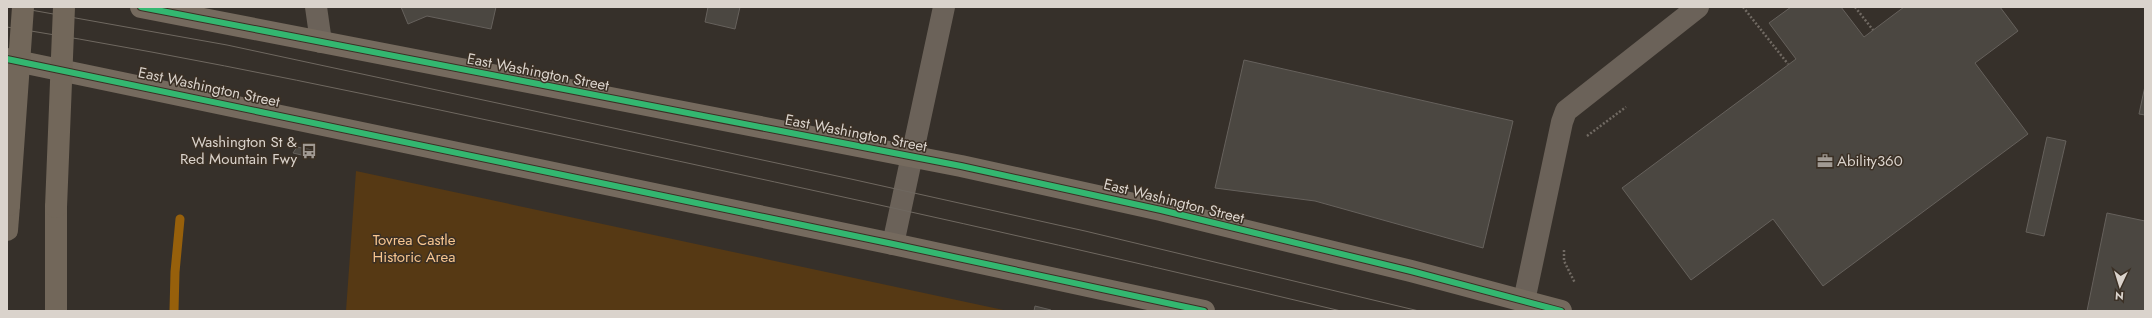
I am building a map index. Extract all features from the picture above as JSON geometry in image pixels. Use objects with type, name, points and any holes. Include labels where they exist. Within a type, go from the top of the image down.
[{"type":"highway","points":[[7,230],[23,7]]},
{"type":"highway","points":[[56,311],[56,207],[64,7]]},
{"type":"main road","name":"East Washington Street","points":[[141,7],[911,156],[1161,210],[1411,271],[1561,311]]},
{"type":"main road","name":"East Washington Street","points":[[7,59],[893,244],[1204,311]]},
{"type":"street","points":[[316,7],[321,42]]},
{"type":"street","points":[[893,244],[944,7]]},
{"type":"street","points":[[1524,302],[1562,122],[1566,111],[1698,7]]},
{"type":"path","points":[[1743,7],[1788,64]]},
{"type":"path","points":[[1855,7],[1873,30]]},
{"type":"path","points":[[1583,138],[1626,107]]},
{"type":"path","points":[[1564,248],[1564,261],[1575,283]]},
{"type":"green space","name":"Tovrea Castle Historic Area","points":[[356,171],[1008,311],[346,311]]},
{"type":"building","points":[[401,7],[496,7],[491,29],[427,16],[408,24]]},
{"type":"building","points":[[708,7],[740,7],[735,29],[705,22]]},
{"type":"building","name":"Ability360","points":[[1791,7],[1841,7],[1864,37],[1904,7],[2000,7],[2018,31],[1975,63],[2028,134],[1823,286],[1773,219],[1691,280],[1622,188],[1796,59],[1769,23]]},
{"type":"building","points":[[1244,60],[1513,121],[1483,248],[1315,201],[1215,188]]},
{"type":"building","points":[[2145,86],[2145,115],[2139,114]]},
{"type":"building","points":[[2047,137],[2066,141],[2044,236],[2026,232]]},
{"type":"building","points":[[297,147],[312,150],[310,157],[293,153]]},
{"type":"building","points":[[2107,213],[2145,221],[2145,311],[2087,311]]},
{"type":"building","points":[[1035,306],[1051,310],[1051,311],[1034,311]]},
{"type":"waterway","points":[[174,311],[175,272],[180,219]]},
{"type":"tram line","points":[[14,7],[227,45],[851,179],[1085,231],[1419,311]]},
{"type":"tram line","points":[[7,27],[152,52],[441,110],[964,224],[1341,311]]},
{"type":"cycle path","points":[[141,7],[961,166],[1161,210],[1411,271],[1561,311]]},
{"type":"cycle path","points":[[7,59],[893,244],[1204,311]]},
{"type":"place","name":"Washington St & Red Mountain Fwy","points":[[309,151]]},
{"type":"place","name":"Ability360","points":[[1825,161]]}]
